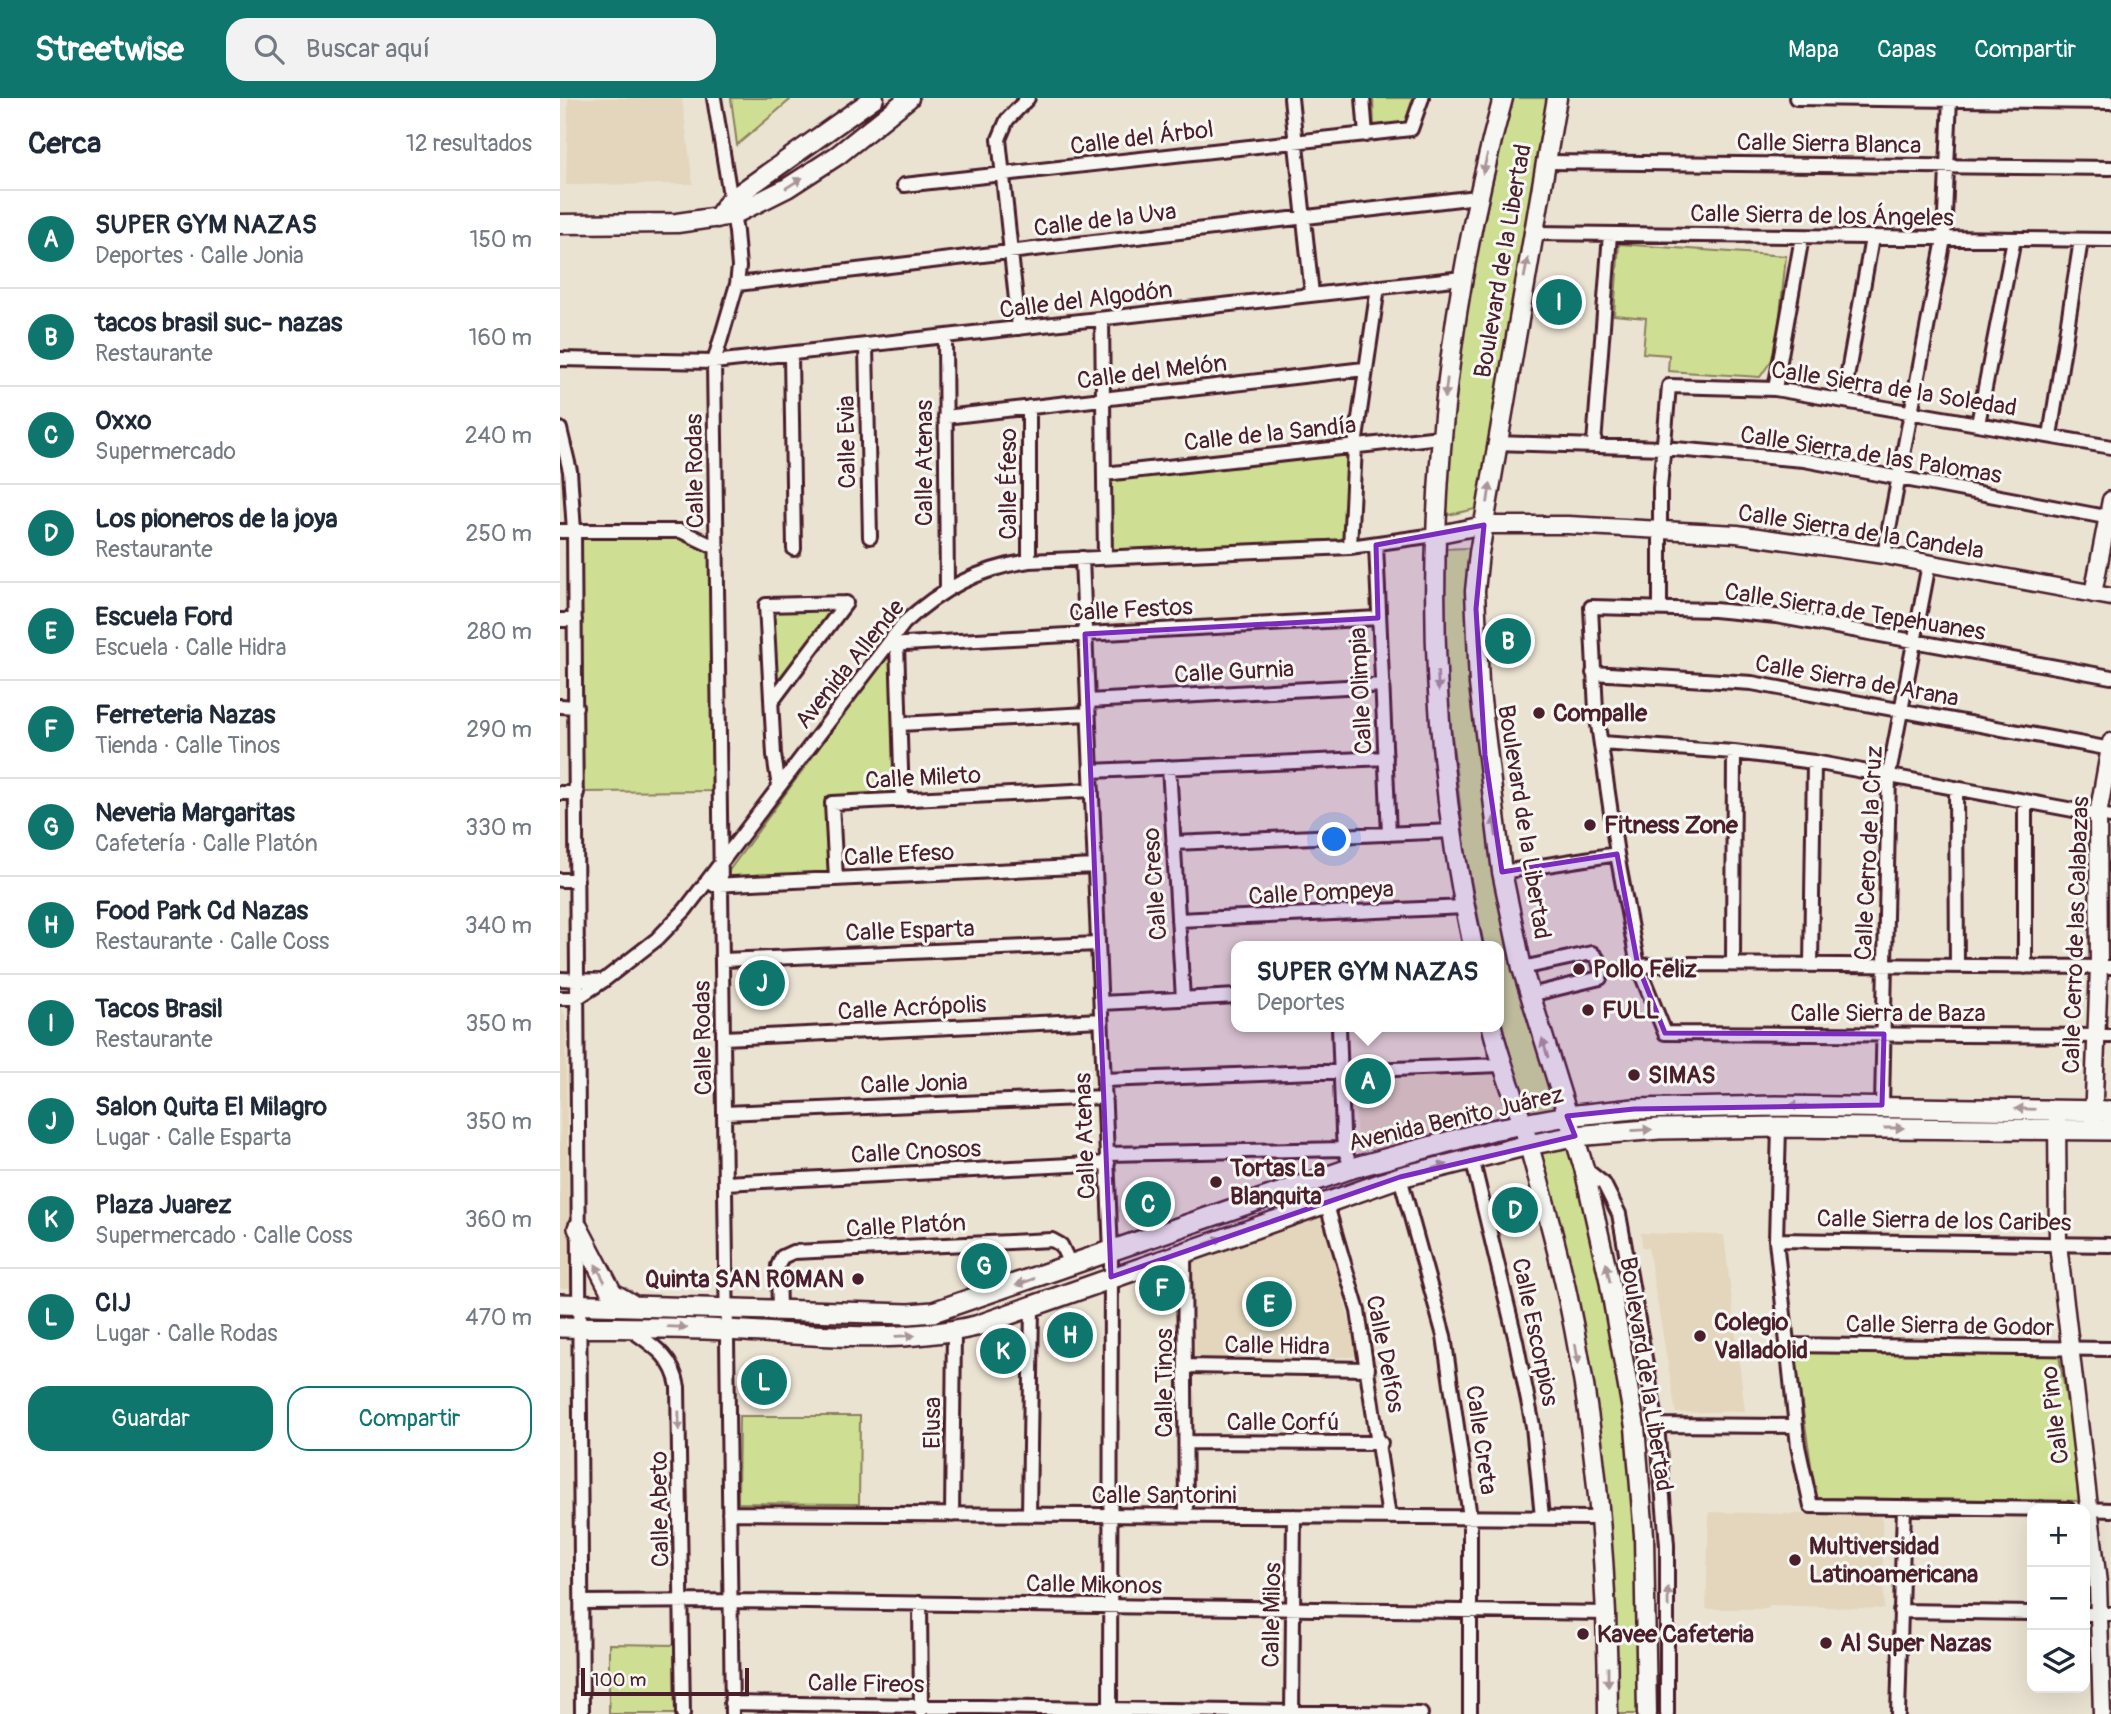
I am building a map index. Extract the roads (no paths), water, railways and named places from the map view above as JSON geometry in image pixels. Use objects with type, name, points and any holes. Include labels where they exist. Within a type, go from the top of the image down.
[{"type":"main road","points":[[726,211],[874,98]]},
{"type":"main road","points":[[560,224],[664,223],[726,211],[787,188],[872,130],[909,98]]},
{"type":"main road","name":"Boulevard de la Libertad","points":[[1472,941],[1453,831],[1438,689],[1435,536],[1440,437],[1462,278],[1477,197],[1503,98]]},
{"type":"main road","name":"Boulevard de la Libertad","points":[[1557,98],[1496,443],[1475,591],[1479,684],[1502,872],[1522,968],[1584,1168],[1609,1279],[1635,1427],[1644,1535],[1647,1714]]},
{"type":"main road","points":[[858,112],[872,130]]},
{"type":"main road","points":[[1493,1032],[1501,1065],[1523,1125],[1569,1302],[1590,1436],[1599,1518],[1607,1612],[1608,1714]]},
{"type":"main road","name":"Avenida Benito Juárez","points":[[569,1304],[909,1314],[933,1312],[1352,1168],[1480,1133],[1567,1116],[1634,1109],[1882,1105],[2057,1120]]},
{"type":"main road","name":"Avenida Benito Juárez","points":[[569,1327],[627,1326],[895,1337],[954,1331],[1400,1177],[1528,1144],[1574,1136],[1659,1129],[2102,1120]]},
{"type":"main road","points":[[578,1228],[612,1293],[635,1305]]},
{"type":"street","name":"Calle Rodas","points":[[714,98],[726,211],[738,249],[737,284],[715,362],[732,1708]]},
{"type":"street","points":[[1291,98],[1312,295]]},
{"type":"street","points":[[1363,98],[1366,135]]},
{"type":"street","name":"Calle del Árbol","points":[[904,185],[1410,129],[1422,98]]},
{"type":"street","points":[[1796,98],[2111,102]]},
{"type":"street","points":[[1019,328],[999,139],[1002,128],[1032,99]]},
{"type":"street","points":[[1884,555],[1909,412],[1944,239],[1950,167],[1951,99]]},
{"type":"street","name":"Calle Sierra Blanca","points":[[1546,162],[2111,168]]},
{"type":"street","name":"Calle de la Uva","points":[[737,284],[1477,197]]},
{"type":"street","name":"Calle Sierra de los Ángeles","points":[[1534,233],[2111,240]]},
{"type":"street","points":[[1594,444],[1610,234]]},
{"type":"street","points":[[1775,389],[1802,237]]},
{"type":"street","points":[[1843,400],[1872,238]]},
{"type":"street","points":[[1978,424],[2014,239]]},
{"type":"street","points":[[2050,436],[2081,240]]},
{"type":"street","name":"Calle del Algodón","points":[[560,359],[715,362],[1462,278]]},
{"type":"street","points":[[1350,547],[1355,446],[1364,369],[1378,287]]},
{"type":"street","points":[[1102,319],[1105,557]]},
{"type":"street","name":"Calle Atenas","points":[[945,338],[947,588]]},
{"type":"street","name":"Calle Evia","points":[[866,346],[870,537]]},
{"type":"street","points":[[791,355],[794,549]]},
{"type":"street","name":"Calle del Melón","points":[[944,417],[1364,369]]},
{"type":"street","name":"Calle Sierra de la Soledad","points":[[1663,448],[1668,386],[1775,389],[2111,447]]},
{"type":"street","name":"Calle Éfeso","points":[[1029,407],[1029,561]]},
{"type":"street","points":[[560,429],[570,471],[574,531],[578,1228],[569,1327],[581,1602],[582,1714]]},
{"type":"street","name":"Calle de la Sandía","points":[[1104,474],[1440,437]]},
{"type":"street","name":"Calle Sierra de las Palomas","points":[[1496,443],[1594,444],[1804,460],[2110,518]]},
{"type":"street","points":[[1660,607],[1659,528],[1663,448]]},
{"type":"street","points":[[2093,594],[2110,518],[2111,500]]},
{"type":"street","name":"Calle Sierra de la Candela","points":[[1435,536],[1484,525],[1659,528],[1762,536],[1884,555],[2111,597]]},
{"type":"street","points":[[560,531],[681,531],[717,548]]},
{"type":"street","name":"Avenida Allende","points":[[577,998],[657,939],[705,886],[779,787],[892,645],[904,624],[947,588],[984,571],[1029,561],[1350,547],[1435,536]]},
{"type":"street","name":"Calle Olimpia","points":[[1376,545],[1389,834]]},
{"type":"street","name":"Calle Atenas","points":[[1082,558],[1111,1252],[1110,1711]]},
{"type":"street","name":"Calle Cerro de la Cruz","points":[[1882,1105],[1889,774],[1929,564]]},
{"type":"street","points":[[773,701],[846,603],[766,605],[774,755],[779,787]]},
{"type":"street","name":"Calle Sierra de Tepehuanes","points":[[1593,673],[1591,607],[1660,607],[1776,616],[2111,677]]},
{"type":"street","name":"Calle Festos","points":[[892,645],[1378,618]]},
{"type":"street","points":[[560,620],[575,620]]},
{"type":"street","points":[[892,645],[900,724],[902,800]]},
{"type":"street","points":[[1593,673],[1617,854],[1638,966],[1733,964],[2105,967]]},
{"type":"street","name":"Calle Sierra de Arana","points":[[1593,673],[1752,683],[2111,746]]},
{"type":"street","name":"Calle Gurnia","points":[[900,724],[1383,685]]},
{"type":"street","points":[[560,706],[576,707]]},
{"type":"street","points":[[1601,743],[1734,752],[1814,762],[2104,816]]},
{"type":"street","name":"Calle Cerro de las Calabazas","points":[[2102,1120],[2104,816],[2111,746]]},
{"type":"street","points":[[1733,964],[1734,752]]},
{"type":"street","points":[[1091,771],[1386,758]]},
{"type":"street","points":[[1811,965],[1814,762]]},
{"type":"street","name":"Calle Creso","points":[[1169,767],[1183,999]]},
{"type":"street","points":[[1956,788],[1957,966]]},
{"type":"street","name":"Calle Mileto","points":[[836,879],[832,803],[1092,790]]},
{"type":"street","points":[[560,793],[577,793]]},
{"type":"street","points":[[2025,803],[2025,967]]},
{"type":"street","points":[[1173,843],[1453,831]]},
{"type":"street","points":[[1502,872],[1617,854]]},
{"type":"street","name":"Calle Efeso","points":[[705,886],[1095,866]]},
{"type":"street","points":[[560,880],[577,880]]},
{"type":"street","name":"Calle Pompeya","points":[[1178,920],[1465,907]]},
{"type":"street","name":"Calle Esparta","points":[[723,960],[1098,944]]},
{"type":"street","points":[[1522,968],[1592,953],[1598,957],[1602,970],[1600,978],[1530,995]]},
{"type":"street","name":"Calle Sierra de Baza","points":[[1638,966],[1665,1033],[2104,1035]]},
{"type":"street","points":[[560,979],[603,981]]},
{"type":"street","points":[[1101,1003],[1231,996]]},
{"type":"street","points":[[560,998],[577,998]]},
{"type":"street","name":"Calle Acrópolis","points":[[724,1038],[1101,1020]]},
{"type":"street","points":[[1339,1032],[1344,1149],[1352,1168]]},
{"type":"street","points":[[1104,1080],[1501,1065]]},
{"type":"street","name":"Calle Jonia","points":[[725,1113],[1105,1097]]},
{"type":"street","name":"Calle Pino","points":[[2057,1120],[2058,1244],[2086,1504]]},
{"type":"street","points":[[1779,1127],[1776,1240],[1796,1426],[1811,1506],[2027,1508]]},
{"type":"street","name":"Calle Cnosos","points":[[726,1183],[1107,1158],[1344,1149]]},
{"type":"street","name":"Calle Escorpios","points":[[1472,1158],[1519,1353],[1533,1426],[1542,1517]]},
{"type":"street","points":[[1584,1168],[1604,1184],[1619,1214],[1657,1425],[1667,1545],[1667,1714]]},
{"type":"street","name":"Calle Creta","points":[[1400,1177],[1444,1336],[1471,1517],[1470,1714]]},
{"type":"street","name":"Calle Delfos","points":[[1326,1202],[1358,1311],[1381,1443],[1390,1517]]},
{"type":"street","name":"Calle Platón","points":[[779,1310],[778,1266],[782,1257],[793,1252],[1052,1240],[1061,1245],[1071,1266]]},
{"type":"street","name":"Calle Sierra de los Caribes","points":[[1776,1240],[2111,1245]]},
{"type":"street","name":"Calle Tinos","points":[[1184,1251],[1186,1516]]},
{"type":"street","points":[[1029,1515],[1032,1306]]},
{"type":"street","name":"Calle Abeto","points":[[627,1326],[666,1355],[676,1374],[683,1714]]},
{"type":"street","name":"Elusa","points":[[952,1514],[954,1331]]},
{"type":"street","name":"Calle Sierra de Godor","points":[[1788,1345],[2111,1349]]},
{"type":"street","name":"Calle Hidra","points":[[1185,1366],[1368,1369]]},
{"type":"street","points":[[1657,1425],[1796,1426]]},
{"type":"street","name":"Calle Corfú","points":[[1186,1443],[1381,1443]]},
{"type":"street","points":[[1898,1714],[1905,1507]]},
{"type":"street","points":[[2090,1509],[2111,1510]]},
{"type":"street","name":"Calle Santorini","points":[[729,1513],[1599,1518]]},
{"type":"street","name":"Calle Milos","points":[[1292,1713],[1294,1516]]},
{"type":"street","name":"Calle Pino","points":[[2090,1535],[2099,1614],[2102,1714]]},
{"type":"street","name":"Calle Mikonos","points":[[581,1602],[730,1601],[1607,1612]]},
{"type":"street","points":[[920,1603],[921,1710]]},
{"type":"street","points":[[1900,1611],[2027,1613]]},
{"type":"street","name":"Calle Fireos","points":[[732,1708],[1421,1714]]},
{"type":"place","name":"Tacos Brasil","points":[[1559,302]]},
{"type":"place","name":"tacos brasil suc- nazas","points":[[1508,641]]},
{"type":"place","name":"Compalle","points":[[1539,713]]},
{"type":"place","name":"Fitness Zone","points":[[1590,825]]},
{"type":"place","name":"Pollo Feliz","points":[[1579,969]]},
{"type":"place","name":"Salon Quita El Milagro","points":[[762,983]]},
{"type":"place","name":"FULL","points":[[1588,1010]]},
{"type":"place","name":"SIMAS","points":[[1634,1075]]},
{"type":"place","name":"SUPER GYM NAZAS","points":[[1368,1081]]},
{"type":"place","name":"Tortas La Blanquita","points":[[1216,1182]]},
{"type":"place","name":"Oxxo","points":[[1148,1204]]},
{"type":"place","name":"Los pioneros de la joya","points":[[1515,1210]]},
{"type":"place","name":"Neveria Margaritas","points":[[984,1266]]},
{"type":"place","name":"Quinta SAN ROMAN","points":[[858,1279]]},
{"type":"place","name":"Ferreteria Nazas","points":[[1162,1288]]},
{"type":"place","name":"Escuela Ford","points":[[1269,1304]]},
{"type":"place","name":"Food Park Cd Nazas","points":[[1070,1335]]},
{"type":"place","name":"Colegio Valladolid","points":[[1700,1336]]},
{"type":"place","name":"Plaza Juarez","points":[[1003,1351]]},
{"type":"place","name":"CIJ","points":[[764,1382]]},
{"type":"place","name":"Multiversidad Latinoamericana","points":[[1795,1560]]},
{"type":"place","name":"Kavee Cafeteria","points":[[1583,1634]]},
{"type":"place","name":"Al Super Nazas","points":[[1826,1643]]}]
